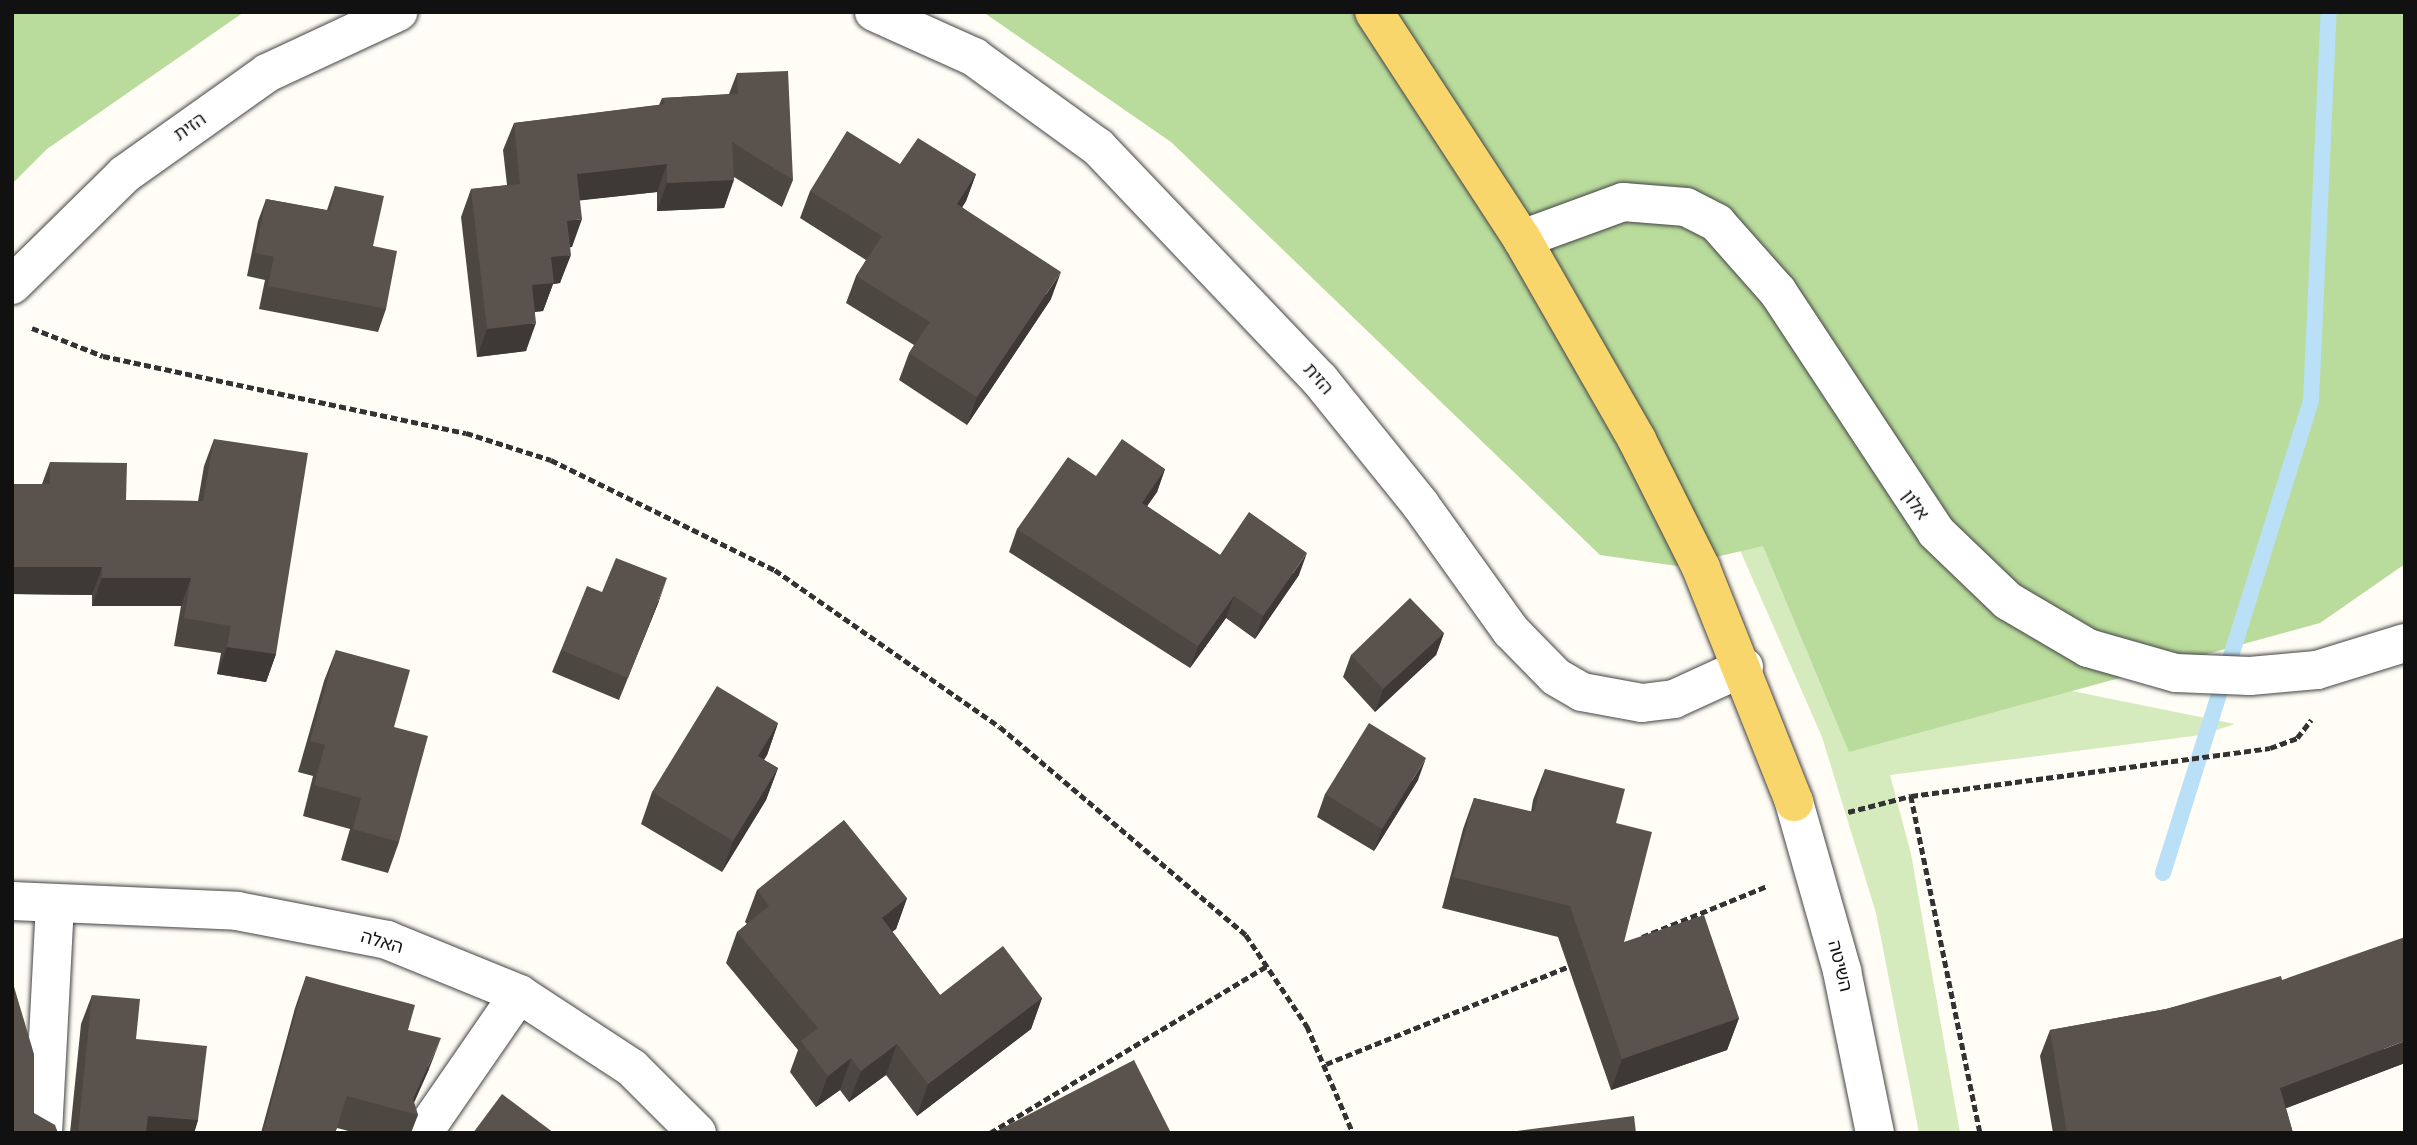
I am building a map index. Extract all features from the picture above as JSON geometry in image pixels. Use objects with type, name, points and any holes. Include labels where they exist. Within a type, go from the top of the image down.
[{"type":"main road","points":[[1374,12],[1522,239],[1637,440],[1744,667],[1798,813]]},
{"type":"street","name":"הזית","points":[[12,285],[125,174],[267,73],[398,12]]},
{"type":"street","name":"הזית","points":[[874,12],[974,57],[1098,147],[1320,380],[1420,504],[1511,631],[1556,677],[1582,692],[1642,703],[1674,699],[1744,667]]},
{"type":"street","name":"אלון","points":[[1522,239],[1623,202],[1686,207],[1717,223],[1778,292],[1936,532],[2008,601],[2067,638],[2131,664],[2176,673],[2250,676],[2355,660],[2405,643]]},
{"type":"street","name":"השיטה","points":[[1798,813],[1875,1133]]},
{"type":"street","name":"האלה","points":[[12,901],[237,911],[387,940],[519,994],[632,1068],[697,1133]]},
{"type":"street","points":[[43,1133],[55,903]]},
{"type":"street","points":[[423,1133],[519,994]]},
{"type":"path","points":[[23,323],[103,356],[466,433],[655,506],[775,570],[1000,727],[1145,843],[1246,935],[1326,1064],[1353,1133]]},
{"type":"path","points":[[1798,813],[2270,748],[2297,738],[2355,660]]},
{"type":"path","points":[[1911,796],[1980,1133]]},
{"type":"path","points":[[1634,940],[1813,867]]},
{"type":"path","points":[[1326,1064],[1582,961]]},
{"type":"path","points":[[990,1133],[1267,967]]},
{"type":"green space","points":[[12,12],[244,12],[47,149],[12,184]]},
{"type":"green space","points":[[983,12],[2405,12],[2405,564],[2320,623],[1849,752],[1763,546],[1677,566],[1600,555],[1171,142]]},
{"type":"green space","points":[[1714,491],[2062,689],[2235,724],[2201,735],[1890,775],[1911,854],[1960,1133],[1919,1133],[1876,913],[1822,737]]},
{"type":"building","points":[[788,71],[793,180],[732,142],[734,180],[667,183],[667,164],[577,174],[582,219],[567,221],[571,255],[551,257],[554,283],[532,285],[536,323],[487,329],[471,189],[520,184],[514,123],[665,104],[662,98],[738,94],[737,73]]},
{"type":"building","points":[[847,131],[900,164],[918,138],[976,174],[957,204],[1061,272],[977,397],[909,353],[930,322],[856,276],[882,236],[810,191]]},
{"type":"building","points":[[335,186],[384,196],[373,246],[397,251],[386,309],[268,286],[274,257],[255,253],[266,199],[330,211]]},
{"type":"building","points":[[214,439],[308,453],[276,654],[227,647],[231,626],[184,618],[191,578],[102,578],[102,567],[12,567],[12,484],[50,484],[50,462],[127,463],[126,500],[203,501]]},
{"type":"building","points":[[1122,439],[1165,469],[1142,503],[1220,555],[1249,512],[1307,553],[1263,616],[1234,596],[1198,646],[1017,529],[1068,457],[1096,476]]},
{"type":"building","points":[[616,558],[667,578],[628,678],[561,650],[587,586],[602,592]]},
{"type":"building","points":[[1410,598],[1444,633],[1383,689],[1351,655]]},
{"type":"building","points":[[336,650],[410,670],[394,727],[428,736],[399,842],[353,829],[361,798],[314,785],[325,745],[310,741]]},
{"type":"building","points":[[717,686],[778,723],[758,756],[778,768],[733,841],[652,792]]},
{"type":"building","points":[[1369,723],[1426,758],[1382,829],[1325,794]]},
{"type":"building","points":[[1545,769],[1625,789],[1616,823],[1652,832],[1624,942],[1704,915],[1739,1018],[1622,1059],[1570,906],[1453,877],[1474,798],[1534,812]]},
{"type":"building","points":[[844,820],[907,898],[882,918],[940,995],[1003,946],[1042,998],[928,1084],[897,1044],[861,1071],[851,1058],[828,1076],[801,1041],[818,1028],[737,932],[769,906],[757,890]]},
{"type":"building","points":[[2405,937],[2405,1041],[2280,1088],[2293,1133],[2067,1133],[2050,1030],[2166,1009],[2281,976],[2282,980]]},
{"type":"building","points":[[306,976],[415,1005],[408,1030],[441,1038],[413,1099],[418,1115],[347,1096],[335,1133],[263,1133]]},
{"type":"building","points":[[12,980],[34,1054],[34,1113],[55,1125],[58,1133],[12,1133]]},
{"type":"building","points":[[92,995],[140,999],[136,1039],[207,1046],[198,1120],[148,1116],[146,1133],[78,1133]]},
{"type":"building","points":[[1134,1060],[1171,1133],[993,1133]]},
{"type":"building","points":[[502,1094],[554,1133],[473,1133]]},
{"type":"building","points":[[1634,1116],[1636,1133],[1517,1133],[1517,1131]]},
{"type":"waterway","points":[[2163,873],[2311,401],[2329,12]]}]
